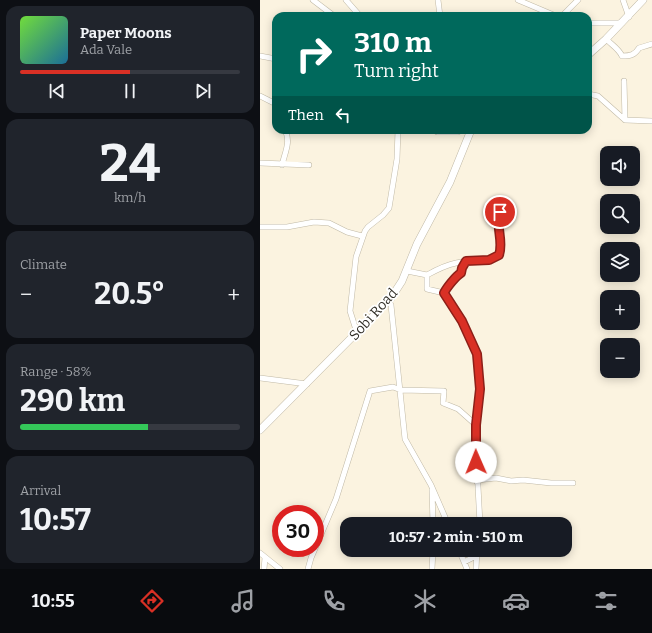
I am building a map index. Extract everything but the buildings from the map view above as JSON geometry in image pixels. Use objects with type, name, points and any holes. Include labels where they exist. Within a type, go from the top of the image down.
[{"type":"highway","points":[[592,51],[629,17],[643,0]]},
{"type":"highway","name":"Sobi Road","points":[[260,430],[389,302],[407,271],[417,244],[450,182],[468,134]]},
{"type":"street","points":[[312,0],[328,12]]},
{"type":"street","points":[[346,0],[356,12]]},
{"type":"street","points":[[438,0],[440,12]]},
{"type":"street","points":[[518,0],[546,12]]},
{"type":"street","points":[[566,12],[578,0]]},
{"type":"street","points":[[623,0],[629,17]]},
{"type":"street","points":[[592,23],[622,23]]},
{"type":"street","points":[[606,39],[619,51],[622,56],[630,56],[637,52],[639,48],[652,44]]},
{"type":"street","points":[[260,56],[272,58]]},
{"type":"street","points":[[624,81],[625,120]]},
{"type":"street","points":[[592,95],[598,96],[625,120],[652,121]]},
{"type":"street","points":[[260,96],[272,102]]},
{"type":"street","points":[[282,165],[288,146],[287,134]]},
{"type":"street","points":[[357,333],[350,312],[356,257],[362,236],[368,227],[383,216],[389,208],[397,159],[398,134]]},
{"type":"street","points":[[260,163],[309,165]]},
{"type":"street","points":[[407,271],[427,275],[444,267],[466,261],[489,260],[499,255],[500,248],[498,223],[500,212]]},
{"type":"street","points":[[260,227],[297,226],[314,222],[329,223],[347,232],[362,236]]},
{"type":"street","points":[[444,293],[447,287],[454,282],[457,275],[461,273],[466,261]]},
{"type":"street","points":[[427,275],[427,289],[444,293],[462,321],[477,354],[480,389],[476,425],[480,517]]},
{"type":"street","points":[[389,302],[391,305],[405,440],[431,485],[445,517]]},
{"type":"street","points":[[260,378],[307,384]]},
{"type":"street","points":[[308,569],[311,558],[336,499],[370,391],[394,387],[399,389],[444,391],[443,402],[458,409],[476,425]]},
{"type":"street","points":[[477,480],[496,478],[511,482],[523,480],[573,483]]},
{"type":"street","points":[[431,485],[432,517]]},
{"type":"street","points":[[260,553],[280,569]]},
{"type":"street","points":[[432,569],[433,557]]},
{"type":"street","points":[[462,557],[467,569]]},
{"type":"street","points":[[464,562],[471,557]]},
{"type":"street","points":[[476,557],[476,569]]},
{"type":"street","points":[[264,569],[265,558]]},
{"type":"route","points":[[476,462],[477,406],[480,389],[477,354],[456,309],[444,293],[447,287],[454,282],[457,275],[461,273],[466,261],[489,260],[499,255],[498,216],[500,212]]}]
